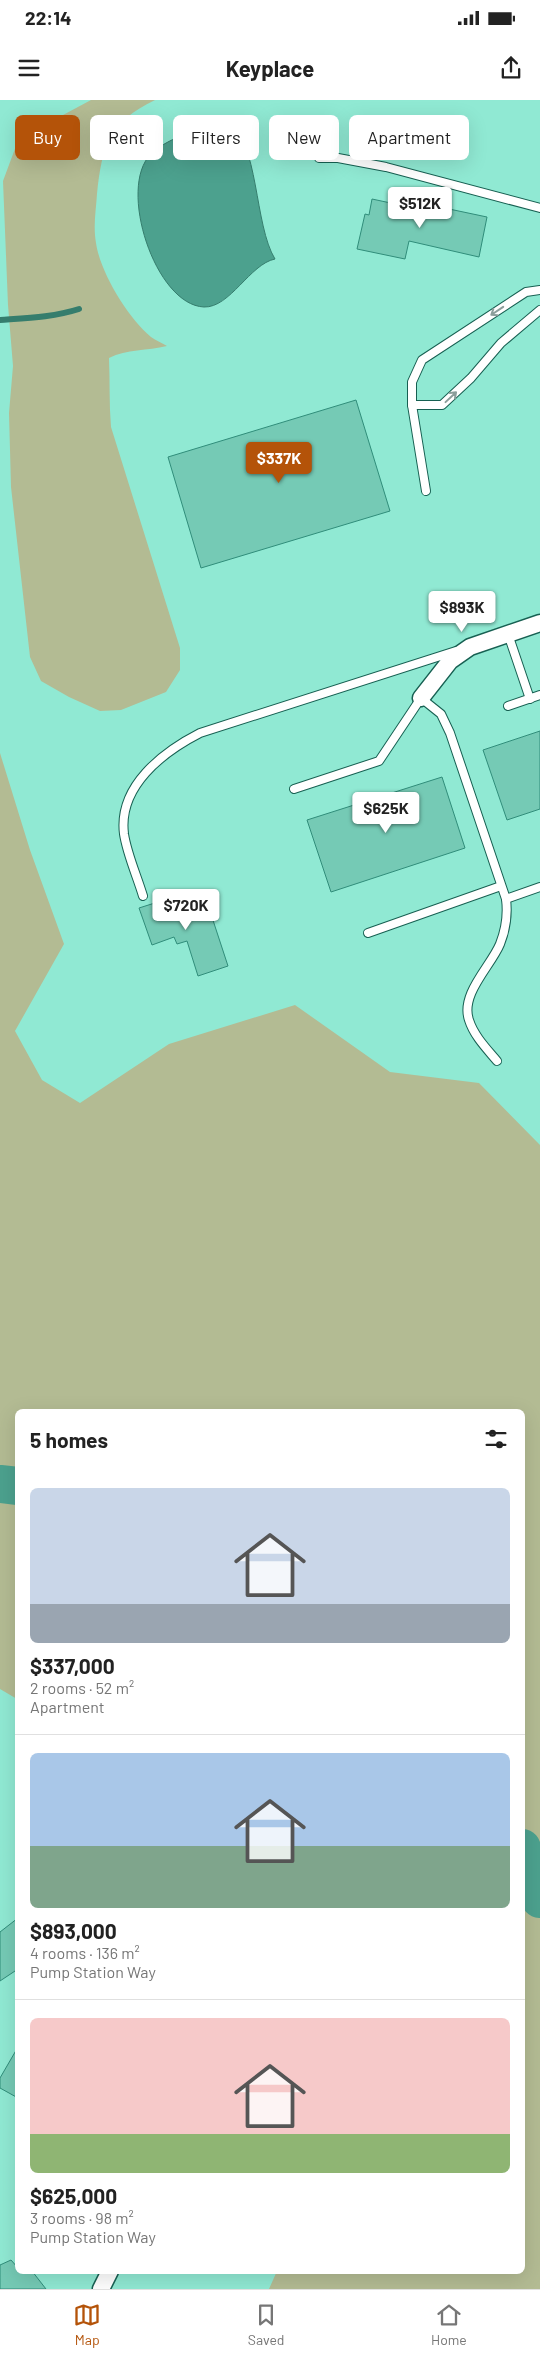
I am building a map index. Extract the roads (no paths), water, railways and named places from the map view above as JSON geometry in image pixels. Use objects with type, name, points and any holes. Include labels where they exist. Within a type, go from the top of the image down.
[{"type":"street","points":[[422,698],[450,661],[470,646],[540,623]]},
{"type":"street","points":[[101,2289],[108,2274]]},
{"type":"lane","points":[[339,160],[363,162],[437,179],[540,208]]},
{"type":"lane","points":[[426,491],[412,405],[412,382],[422,360],[526,292],[540,290]]},
{"type":"lane","points":[[412,405],[442,406],[471,378],[501,343],[540,310]]},
{"type":"lane","points":[[508,634],[530,699]]},
{"type":"lane","points":[[143,896],[124,834],[124,822],[128,805],[135,790],[146,770],[156,761],[200,733],[470,646]]},
{"type":"lane","points":[[508,706],[540,695]]},
{"type":"lane","points":[[294,789],[379,761],[422,698],[441,714],[450,733],[506,898],[506,927],[499,945],[470,996],[468,1007],[468,1019],[474,1031],[497,1061]]},
{"type":"lane","points":[[368,933],[501,886]]},
{"type":"lane","points":[[506,898],[540,887]]},
{"type":"water","points":[[173,140],[173,160],[249,160],[251,165],[263,226],[275,259],[257,269],[223,301],[213,305],[204,307],[186,301],[170,287],[157,266],[146,242],[140,216],[138,192],[142,170],[148,160],[163,160],[163,145]]},
{"type":"waterway","points":[[0,320],[30,318],[79,309]]},
{"type":"waterway","points":[[0,1484],[15,1486]]},
{"type":"waterway","points":[[525,1856],[540,1899]]}]
